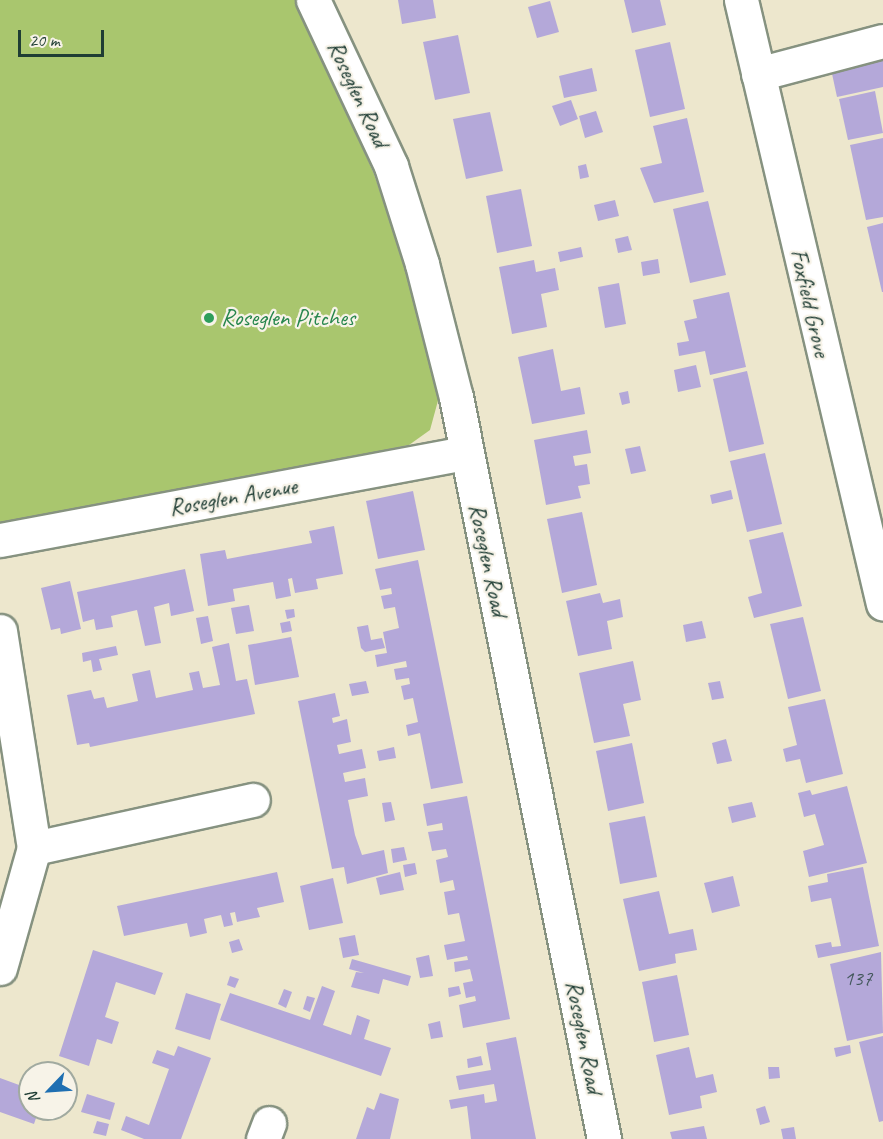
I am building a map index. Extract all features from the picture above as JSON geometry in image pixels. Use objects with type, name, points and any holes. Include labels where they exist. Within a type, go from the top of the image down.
[{"type":"street","name":"Roseglen Road","points":[[313,0],[392,166],[422,264],[466,453],[604,1139]]},
{"type":"street","name":"Foxfield Grove","points":[[741,0],[883,604]]},
{"type":"street","points":[[758,74],[883,41]]},
{"type":"street","name":"Roseglen Avenue","points":[[0,540],[466,453]]},
{"type":"street","points":[[0,631],[33,848],[0,968]]},
{"type":"street","points":[[33,848],[253,800]]},
{"type":"green space","name":"Roseglen Pitches","points":[[0,0],[298,0],[374,174],[403,259],[439,397],[430,430],[409,445],[0,528]]},
{"type":"building","points":[[398,0],[433,0],[436,18],[402,24]]},
{"type":"building","points":[[624,0],[660,0],[666,25],[632,33]]},
{"type":"building","points":[[550,1],[559,32],[537,38],[528,7]]},
{"type":"building","points":[[458,35],[470,93],[435,100],[423,42]]},
{"type":"building","points":[[670,42],[685,109],[650,117],[635,50]]},
{"type":"building","points":[[883,58],[883,87],[837,97],[831,69]]},
{"type":"building","points":[[592,68],[597,91],[564,98],[559,76]]},
{"type":"building","points":[[875,91],[883,133],[848,140],[839,99]]},
{"type":"building","points":[[571,100],[578,119],[560,126],[552,106]]},
{"type":"building","points":[[596,111],[603,132],[585,138],[579,116]]},
{"type":"building","points":[[490,112],[503,171],[466,179],[453,119]]},
{"type":"building","points":[[687,118],[704,192],[654,203],[640,168],[662,163],[653,126]]},
{"type":"building","points":[[883,138],[883,217],[866,220],[850,145]]},
{"type":"building","points":[[586,164],[589,177],[580,179],[578,166]]},
{"type":"building","points":[[521,189],[532,246],[497,253],[486,196]]},
{"type":"building","points":[[615,200],[619,216],[598,221],[594,205]]},
{"type":"building","points":[[708,201],[726,275],[690,283],[673,209]]},
{"type":"building","points":[[883,223],[883,292],[882,292],[867,227]]},
{"type":"building","points":[[628,236],[632,250],[618,253],[615,239]]},
{"type":"building","points":[[581,247],[583,257],[560,262],[558,252]]},
{"type":"building","points":[[658,259],[660,273],[643,276],[641,262]]},
{"type":"building","points":[[534,260],[536,272],[555,268],[559,290],[541,294],[547,327],[512,334],[499,267]]},
{"type":"building","points":[[619,283],[626,324],[605,328],[598,287]]},
{"type":"building","points":[[729,292],[746,367],[710,375],[705,351],[679,356],[677,343],[689,341],[684,321],[697,318],[693,300]]},
{"type":"building","points":[[553,349],[561,391],[580,387],[585,414],[532,424],[518,357]]},
{"type":"building","points":[[696,365],[701,387],[678,392],[674,370]]},
{"type":"building","points":[[747,371],[764,444],[729,452],[713,379]]},
{"type":"building","points":[[628,391],[630,403],[622,405],[619,393]]},
{"type":"building","points":[[587,430],[591,453],[573,456],[575,466],[587,464],[590,484],[578,486],[581,498],[546,505],[534,440]]},
{"type":"building","points":[[640,446],[646,471],[631,474],[625,449]]},
{"type":"building","points":[[765,453],[782,524],[747,532],[730,461]]},
{"type":"building","points":[[731,490],[733,499],[712,504],[710,495]]},
{"type":"building","points":[[413,491],[425,550],[378,559],[366,501]]},
{"type":"building","points":[[582,512],[597,585],[562,593],[547,519]]},
{"type":"building","points":[[334,526],[343,574],[316,579],[318,589],[295,593],[292,578],[288,579],[291,596],[276,599],[273,582],[233,589],[235,601],[208,606],[200,554],[225,550],[227,559],[312,543],[309,531]]},
{"type":"building","points":[[783,532],[802,606],[754,618],[748,597],[762,593],[749,540]]},
{"type":"building","points":[[418,560],[463,783],[431,789],[420,733],[408,736],[406,725],[418,722],[413,698],[404,700],[401,686],[410,684],[409,678],[396,680],[394,669],[407,667],[406,661],[377,667],[375,655],[387,653],[383,632],[399,628],[395,607],[384,609],[381,596],[392,594],[391,588],[380,590],[375,569]]},
{"type":"building","points":[[185,569],[194,611],[171,616],[169,603],[154,607],[161,643],[145,646],[137,610],[111,616],[113,627],[96,630],[94,619],[83,622],[77,592]]},
{"type":"building","points":[[70,581],[81,629],[61,634],[60,628],[51,630],[41,588]]},
{"type":"building","points":[[600,593],[603,603],[620,599],[623,617],[607,621],[612,649],[578,656],[566,601]]},
{"type":"building","points":[[249,605],[254,631],[236,634],[231,608]]},
{"type":"building","points":[[294,609],[295,617],[287,619],[285,610]]},
{"type":"building","points":[[208,616],[213,641],[201,644],[196,618]]},
{"type":"building","points":[[803,617],[821,691],[788,699],[770,624]]},
{"type":"building","points":[[290,621],[292,631],[282,633],[280,623]]},
{"type":"building","points":[[702,621],[706,638],[686,642],[683,625]]},
{"type":"building","points":[[368,625],[371,640],[382,638],[385,648],[365,652],[361,648],[357,627]]},
{"type":"building","points":[[291,637],[299,677],[255,685],[248,645]]},
{"type":"building","points":[[229,643],[236,681],[247,679],[255,714],[90,747],[89,743],[77,745],[67,695],[91,690],[94,699],[104,697],[107,708],[138,701],[132,674],[150,670],[156,698],[193,690],[189,673],[199,671],[203,688],[220,685],[212,647]]},
{"type":"building","points":[[116,646],[118,655],[99,659],[102,670],[93,672],[91,660],[83,662],[82,653]]},
{"type":"building","points":[[633,661],[641,700],[623,704],[630,736],[594,743],[579,673]]},
{"type":"building","points":[[366,681],[369,693],[352,696],[349,684]]},
{"type":"building","points":[[720,681],[724,698],[712,700],[708,683]]},
{"type":"building","points":[[335,693],[340,716],[332,718],[333,723],[347,719],[351,742],[337,745],[339,754],[362,749],[366,768],[343,773],[345,782],[365,778],[368,796],[348,800],[355,835],[362,855],[384,850],[388,873],[347,884],[344,867],[332,869],[298,701]]},
{"type":"building","points":[[825,699],[843,774],[806,783],[800,759],[786,762],[783,749],[797,745],[788,707]]},
{"type":"building","points":[[726,739],[732,761],[717,764],[712,743]]},
{"type":"building","points":[[632,743],[644,803],[608,811],[596,751]]},
{"type":"building","points":[[394,747],[396,758],[379,761],[377,751]]},
{"type":"building","points":[[847,786],[867,863],[809,877],[803,851],[824,845],[815,814],[804,817],[798,793],[810,790],[812,795]]},
{"type":"building","points":[[467,796],[510,1019],[463,1028],[459,1005],[476,1001],[475,996],[466,998],[463,983],[473,981],[470,969],[455,972],[454,962],[468,960],[467,956],[447,960],[444,945],[465,941],[459,913],[448,915],[444,892],[455,890],[453,880],[440,883],[436,860],[448,857],[446,849],[432,851],[428,832],[443,830],[442,823],[427,826],[423,804]]},
{"type":"building","points":[[391,802],[395,820],[385,822],[382,803]]},
{"type":"building","points":[[752,802],[756,817],[732,823],[728,807]]},
{"type":"building","points":[[645,816],[657,877],[620,884],[609,823]]},
{"type":"building","points":[[404,847],[407,860],[393,863],[391,849]]},
{"type":"building","points":[[415,863],[417,874],[405,877],[403,865]]},
{"type":"building","points":[[863,867],[879,946],[818,958],[815,945],[831,942],[832,947],[841,946],[831,898],[811,902],[808,886],[828,882],[827,874]]},
{"type":"building","points":[[277,872],[284,902],[257,908],[260,917],[237,922],[235,912],[230,913],[233,925],[224,927],[221,915],[204,919],[207,933],[190,937],[187,923],[124,936],[117,906]]},
{"type":"building","points":[[400,872],[404,890],[380,895],[376,878]]},
{"type":"building","points":[[733,876],[740,906],[712,913],[704,883]]},
{"type":"building","points":[[333,878],[343,923],[309,930],[300,886]]},
{"type":"building","points":[[659,891],[669,934],[693,929],[697,950],[675,954],[676,963],[639,971],[623,899]]},
{"type":"building","points":[[355,935],[359,955],[343,958],[339,938]]},
{"type":"building","points":[[239,939],[243,950],[232,953],[229,942]]},
{"type":"building","points":[[93,950],[163,973],[155,995],[116,982],[105,1017],[119,1022],[112,1044],[97,1039],[89,1066],[59,1056]]},
{"type":"building","points":[[881,952],[883,1033],[847,1041],[830,964]]},
{"type":"building","points":[[429,955],[433,976],[420,978],[416,958]]},
{"type":"building","points":[[352,959],[411,976],[408,986],[383,979],[379,994],[351,987],[356,972],[364,973],[349,969]]},
{"type":"building","points":[[677,975],[689,1035],[654,1042],[642,982]]},
{"type":"building","points":[[230,976],[239,979],[235,988],[227,985]]},
{"type":"building","points":[[322,986],[335,991],[323,1025],[351,1035],[357,1015],[370,1020],[364,1039],[391,1048],[381,1076],[220,1020],[230,993],[310,1020]]},
{"type":"building","points":[[459,986],[461,994],[449,997],[448,988]]},
{"type":"building","points":[[284,989],[292,992],[286,1008],[278,1004]]},
{"type":"building","points":[[186,993],[221,1004],[210,1040],[175,1029]]},
{"type":"building","points":[[307,996],[315,998],[310,1012],[303,1009]]},
{"type":"building","points":[[440,1021],[443,1037],[431,1039],[428,1024]]},
{"type":"building","points":[[883,1036],[883,1121],[879,1122],[859,1042]]},
{"type":"building","points":[[516,1037],[536,1139],[471,1139],[467,1106],[451,1109],[449,1100],[484,1094],[485,1103],[497,1101],[494,1084],[459,1090],[456,1076],[491,1070],[486,1043]]},
{"type":"building","points":[[850,1045],[851,1053],[836,1057],[834,1048]]},
{"type":"building","points":[[178,1046],[211,1058],[181,1139],[144,1139],[121,1130],[126,1116],[149,1125],[169,1069],[152,1063],[157,1050],[174,1056]]},
{"type":"building","points":[[689,1047],[696,1078],[713,1074],[717,1092],[700,1096],[702,1108],[669,1115],[656,1055]]},
{"type":"building","points":[[481,1056],[483,1065],[468,1068],[467,1059]]},
{"type":"building","points":[[768,1067],[779,1067],[780,1078],[769,1079]]},
{"type":"building","points":[[0,1078],[18,1085],[18,1118],[0,1112]]},
{"type":"building","points":[[380,1093],[399,1099],[390,1139],[356,1139],[367,1107],[374,1110]]},
{"type":"building","points":[[87,1094],[115,1103],[110,1120],[81,1112]]},
{"type":"building","points":[[765,1106],[770,1122],[760,1125],[756,1109]]},
{"type":"building","points":[[97,1121],[109,1124],[106,1136],[93,1133]]},
{"type":"building","points":[[704,1126],[707,1139],[672,1139],[670,1132]]},
{"type":"building","points":[[794,1127],[796,1139],[783,1139],[781,1129]]},
{"type":"place","name":"Roseglen Pitches","points":[[209,318]]}]
